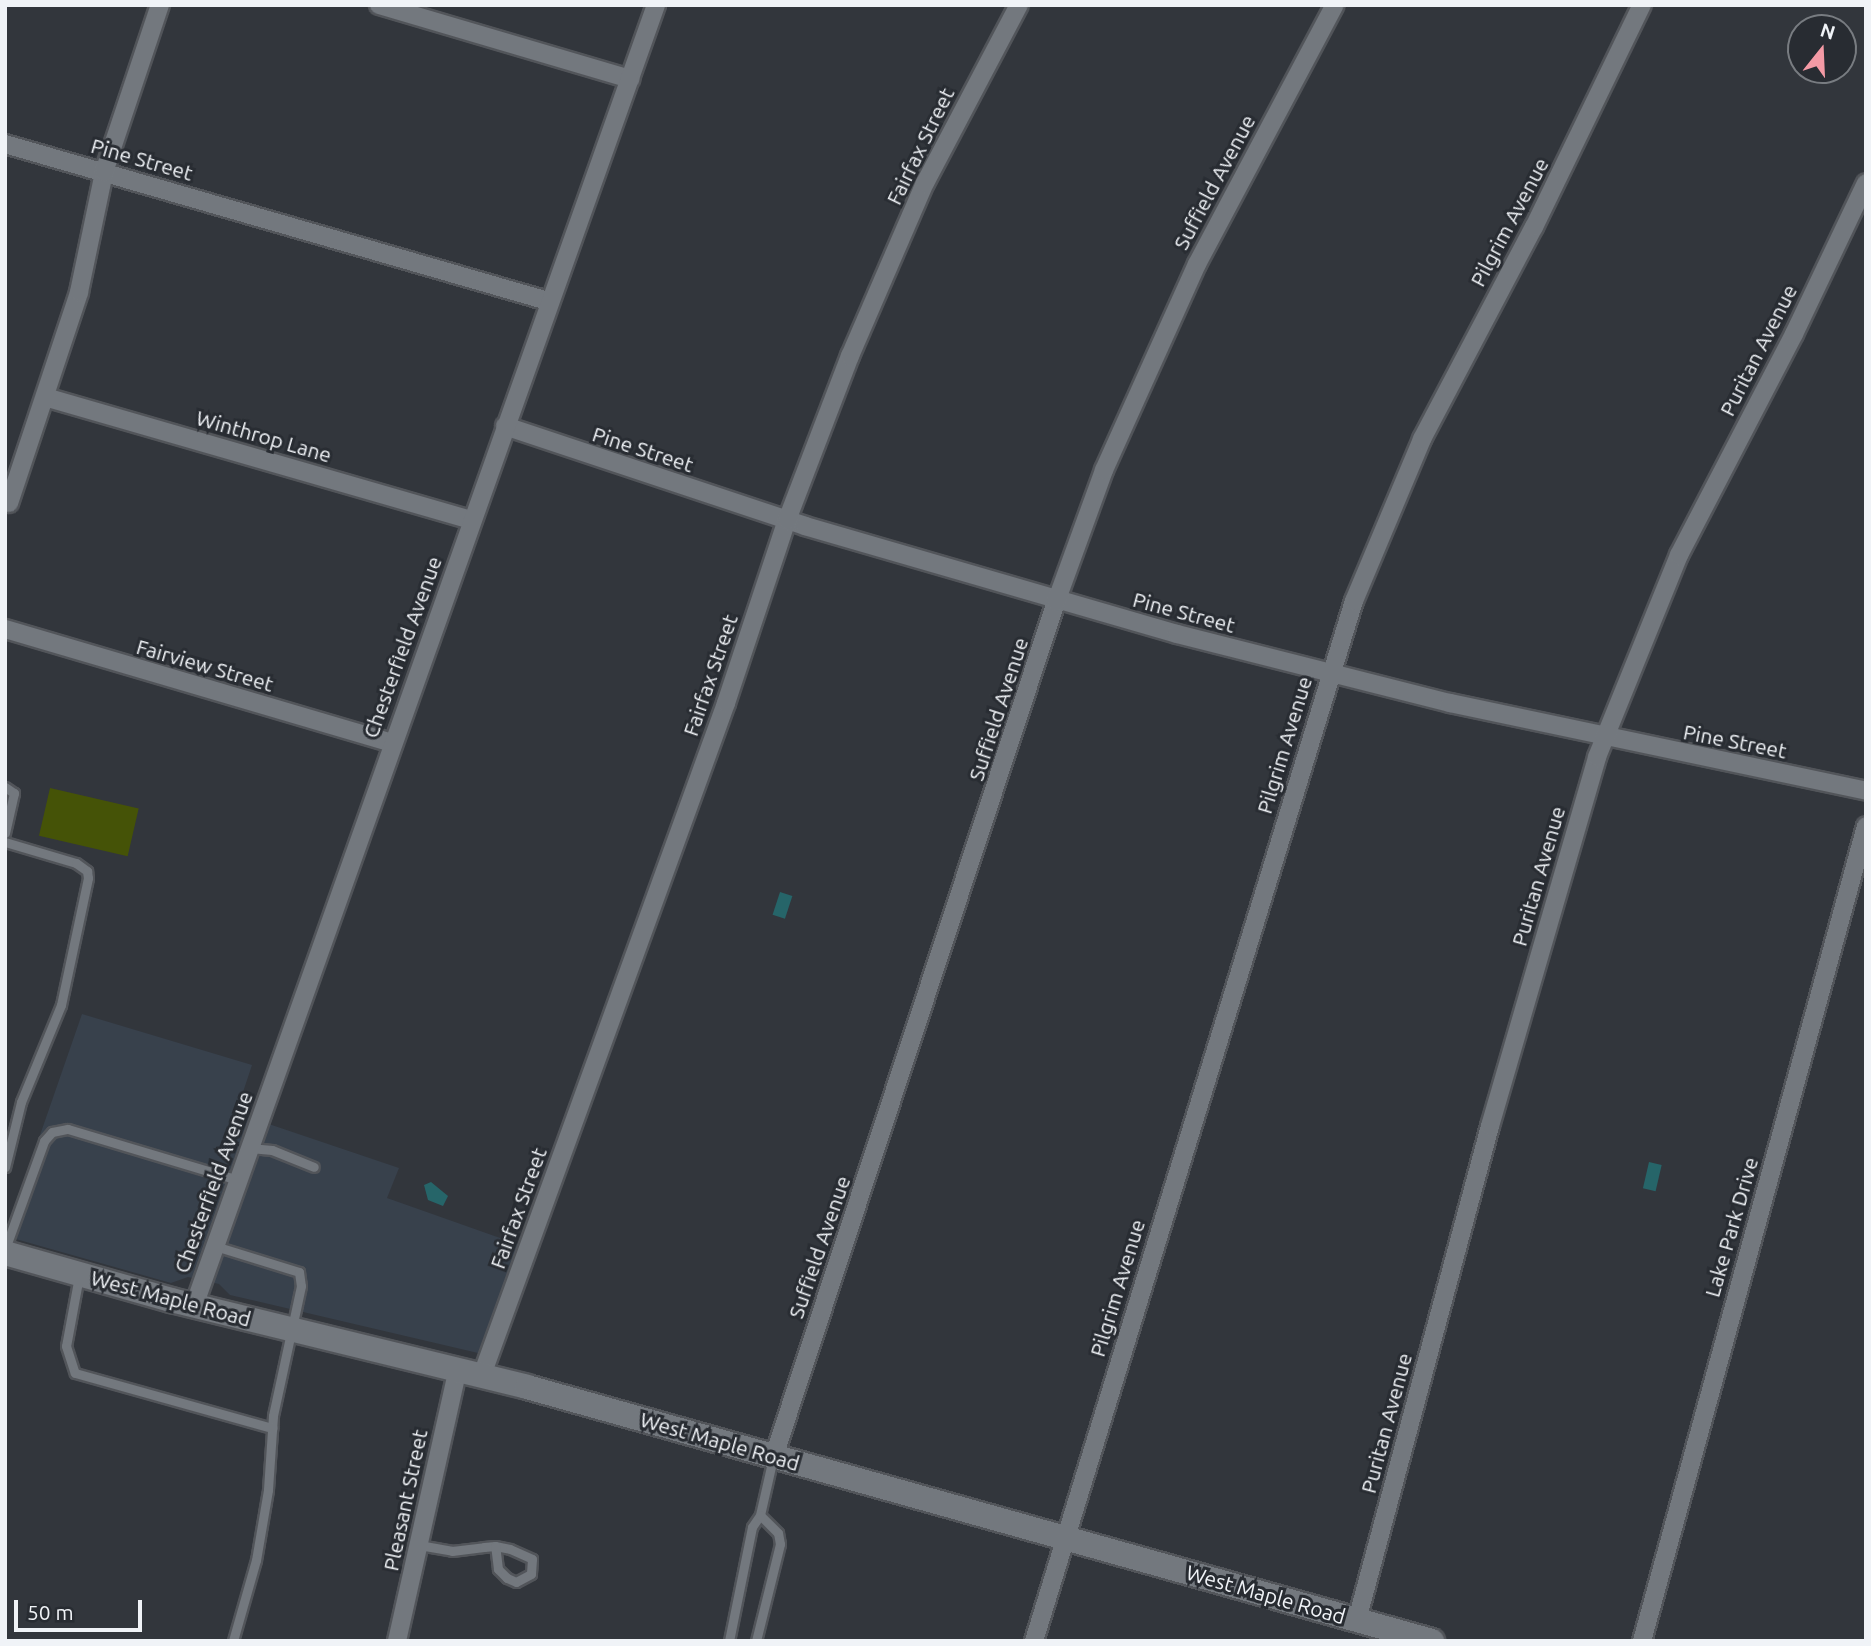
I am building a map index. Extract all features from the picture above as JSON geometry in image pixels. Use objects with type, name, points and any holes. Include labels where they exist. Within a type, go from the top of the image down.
[{"type":"main road","name":"West Maple Road","points":[[5,1251],[194,1306],[458,1368],[1432,1641]]},
{"type":"street","points":[[9,503],[82,281],[104,172],[160,5]]},
{"type":"street","points":[[379,5],[630,79]]},
{"type":"street","name":"Chesterfield Avenue","points":[[194,1306],[548,301],[656,5]]},
{"type":"street","name":"Fairfax Street","points":[[482,1376],[726,703],[786,520],[890,262],[925,183],[1018,5]]},
{"type":"street","name":"Suffield Avenue","points":[[774,1456],[1056,601],[1146,370],[1247,166],[1335,5]]},
{"type":"street","name":"Pilgrim Avenue","points":[[1034,1641],[1063,1537],[1354,601],[1422,439],[1534,226],[1642,5]]},
{"type":"street","name":"Pine Street","points":[[5,144],[548,301]]},
{"type":"street","name":"Puritan Avenue","points":[[1357,1620],[1490,1126],[1605,738],[1679,555],[1794,334],[1866,183]]},
{"type":"street","name":"Winthrop Lane","points":[[45,397],[471,520]]},
{"type":"street","name":"Pine Street","points":[[505,426],[786,520],[1056,601],[1330,673],[1605,738],[1866,791]]},
{"type":"street","name":"Fairview Street","points":[[5,629],[392,743]]},
{"type":"street","name":"Lake Park Drive","points":[[1642,1641],[1866,826]]},
{"type":"street","name":"Pleasant Street","points":[[397,1641],[458,1368]]},
{"type":"lane","points":[[5,787],[14,793],[5,833]]},
{"type":"lane","points":[[5,842],[76,863],[87,872],[88,878],[61,1005],[21,1102],[5,1167]]},
{"type":"lane","points":[[5,1251],[44,1141],[52,1132],[68,1129],[239,1180]]},
{"type":"lane","points":[[250,1148],[272,1150],[314,1167]]},
{"type":"lane","points":[[214,1245],[299,1272],[301,1286],[272,1428],[268,1490],[256,1560],[233,1641]]},
{"type":"lane","points":[[79,1274],[66,1346],[75,1373],[272,1428]]},
{"type":"lane","points":[[729,1641],[752,1527],[760,1515],[774,1456]]},
{"type":"lane","points":[[756,1641],[780,1544],[778,1533],[760,1515]]},
{"type":"lane","points":[[419,1545],[452,1551],[495,1546],[527,1553],[533,1559],[531,1574],[516,1582],[507,1578],[498,1569],[495,1546]]},
{"type":"shaded area","points":[[82,1014],[252,1065],[236,1113],[399,1168],[387,1198],[520,1245],[478,1353],[230,1295],[219,1284],[188,1277],[171,1283],[5,1236]]},
{"type":"green space","points":[[50,788],[139,808],[128,856],[39,836]]},
{"type":"water","points":[[780,892],[792,896],[785,919],[773,915]]},
{"type":"water","points":[[1649,1162],[1662,1165],[1656,1191],[1643,1188]]},
{"type":"water","points":[[431,1182],[448,1196],[443,1206],[428,1200],[424,1185]]}]
